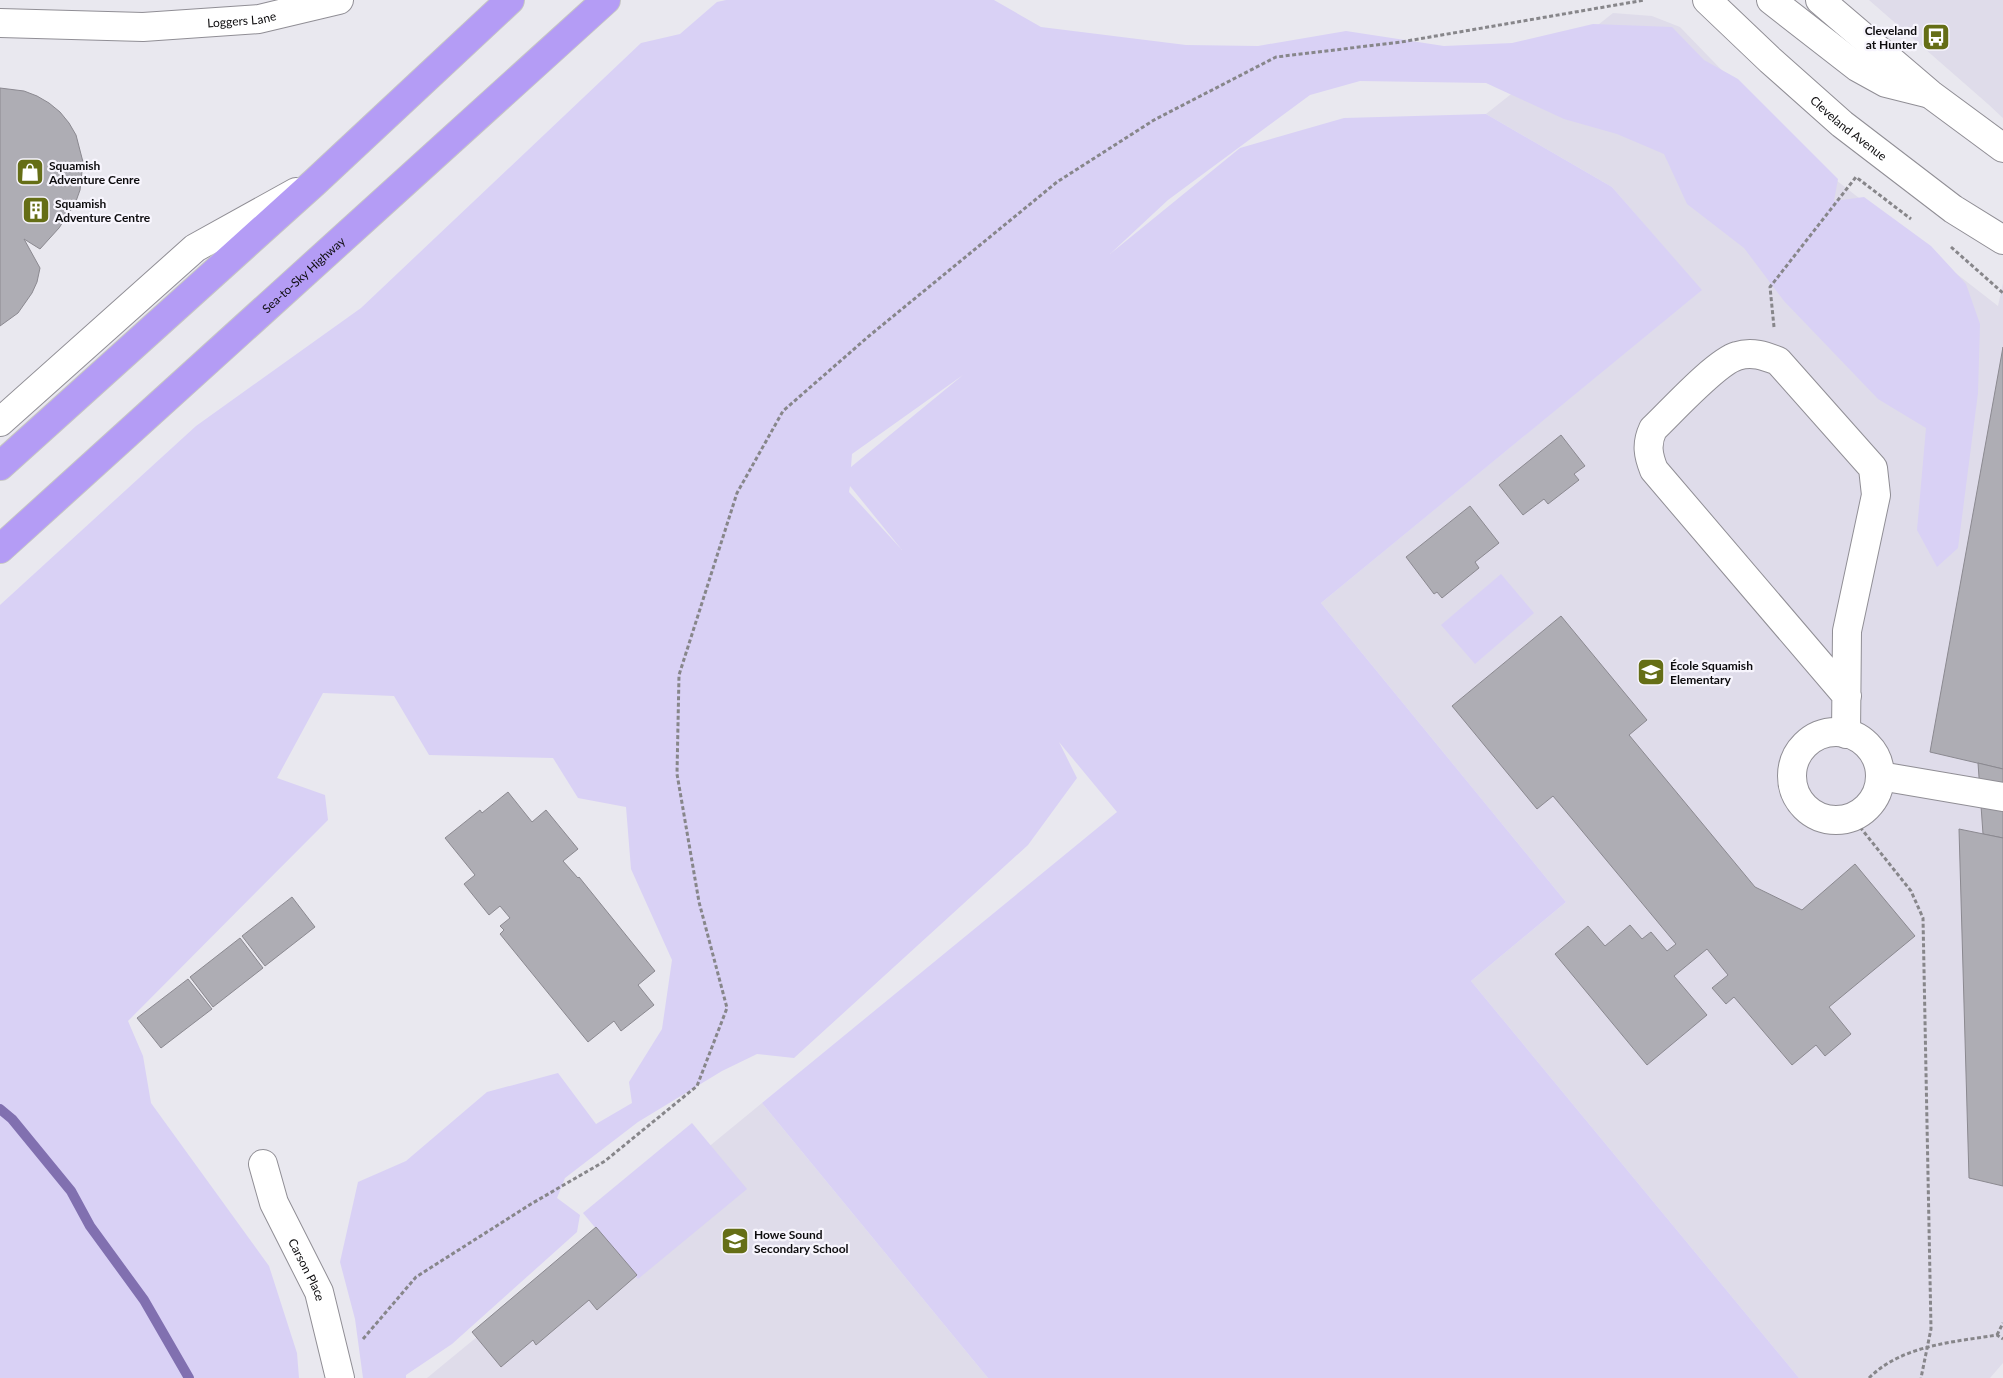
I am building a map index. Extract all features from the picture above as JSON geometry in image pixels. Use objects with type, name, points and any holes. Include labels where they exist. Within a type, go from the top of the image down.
[{"type":"highway","points":[[0,466],[315,182],[510,0]]},
{"type":"highway","name":"Sea-to-Sky Highway","points":[[0,549],[606,0]]},
{"type":"street","name":"Loggers Lane","points":[[0,23],[143,27],[259,19],[339,0]]},
{"type":"street","name":"Cleveland Avenue","points":[[1707,0],[1770,60],[1842,124],[1953,209],[2003,240]]},
{"type":"street","points":[[1771,0],[1857,67],[1886,84],[1930,94]]},
{"type":"street","points":[[1820,0],[1930,94],[2003,148]]},
{"type":"street","points":[[0,422],[195,248],[315,182]]},
{"type":"street","points":[[1953,209],[2003,222]]},
{"type":"street","points":[[1846,734],[1847,696],[1846,631],[1876,495],[1873,468],[1778,361],[1758,354],[1738,356],[1722,363],[1653,429],[1648,440],[1649,457],[1654,470],[1847,696]]},
{"type":"street","points":[[1832,732],[1860,739],[1870,749],[1877,762],[1880,776],[1878,789],[1872,801],[1863,811],[1852,817],[1838,820],[1812,813],[1802,804],[1795,792],[1792,779],[1798,753],[1819,736],[1832,732]]},
{"type":"street","points":[[1880,776],[2003,797]]},
{"type":"street","name":"Carson Place","points":[[263,1164],[274,1203],[319,1292],[340,1376]]},
{"type":"path","points":[[340,1376],[365,1336],[416,1277],[531,1204],[605,1161],[697,1086],[727,1008],[699,902],[677,774],[679,675],[737,494],[783,411],[869,336],[1057,182],[1154,120],[1276,57],[1401,42],[1645,0]]},
{"type":"path","points":[[1778,361],[1770,286],[1856,177]]},
{"type":"path","points":[[1852,817],[1911,892],[1923,918],[1931,1237],[1931,1329],[1921,1378]]},
{"type":"path","points":[[1996,1335],[2003,1323]]},
{"type":"path","points":[[1870,1378],[1902,1356],[1928,1347],[1996,1335],[2003,1339]]},
{"type":"shaded area","points":[[726,0],[994,0],[1041,27],[1186,45],[1258,46],[1346,31],[1444,46],[1512,43],[1593,24],[1672,27],[1704,60],[1738,79],[1838,179],[1834,201],[1864,197],[1931,246],[1966,284],[1980,324],[1978,393],[1958,548],[1937,567],[1917,530],[1926,428],[1878,399],[1784,301],[1744,248],[1687,204],[1664,154],[1617,134],[1564,119],[1486,83],[1360,81],[1310,95],[1168,200],[1110,254],[1240,148],[1344,118],[1486,114],[1612,187],[1702,290],[1321,603],[1566,902],[1471,981],[1799,1378],[988,1378],[762,1103],[1117,812],[1059,742],[1077,778],[1028,845],[794,1058],[757,1054],[722,1071],[638,1122],[565,1178],[557,1198],[580,1215],[577,1232],[452,1344],[406,1375],[406,1378],[363,1378],[355,1319],[340,1262],[358,1182],[406,1161],[487,1092],[558,1073],[596,1124],[632,1103],[629,1082],[662,1029],[672,960],[631,869],[626,807],[578,798],[553,758],[429,755],[394,696],[323,693],[277,778],[325,795],[328,820],[128,1021],[143,1056],[151,1103],[269,1266],[297,1353],[299,1378],[0,1378],[0,605],[196,426],[361,308],[641,43],[680,34],[717,2]],"holes":[[[963,375],[851,467],[852,454]],[[850,486],[902,550],[849,492]]]},
{"type":"shaded area","points":[[1869,0],[2003,0],[2003,118],[1988,104]]},
{"type":"shaded area","name":"École Squamish Elementary","points":[[1613,13],[1652,16],[1680,27],[1805,156],[1998,306],[2003,283],[2003,1363],[1990,1378],[1799,1378],[1471,981],[1566,902],[1321,603],[1701,290],[1612,187],[1486,114]]},
{"type":"shaded area","points":[[1501,574],[1534,613],[1475,664],[1441,625]]},
{"type":"shaded area","name":"Howe Sound Secondary School","points":[[762,1103],[988,1378],[427,1378]]},
{"type":"shaded area","points":[[692,1123],[747,1189],[638,1279],[583,1213]]},
{"type":"building","name":"Squamish Adventure Centre","points":[[0,88],[24,91],[37,96],[60,112],[76,135],[83,162],[80,190],[75,204],[59,228],[40,249],[24,239],[40,268],[37,282],[18,313],[0,326]]},
{"type":"building","points":[[2003,347],[2003,769],[1930,752]]},
{"type":"building","points":[[1561,435],[1585,466],[1574,474],[1579,480],[1548,504],[1544,499],[1523,515],[1499,485]]},
{"type":"building","points":[[1470,506],[1499,543],[1475,562],[1479,568],[1442,598],[1437,592],[1434,594],[1406,557]]},
{"type":"building","points":[[1561,616],[1647,720],[1629,735],[1755,887],[1802,910],[1855,864],[1915,936],[1829,1007],[1851,1034],[1825,1056],[1816,1045],[1792,1065],[1734,997],[1726,1004],[1712,988],[1728,975],[1707,949],[1674,976],[1707,1015],[1647,1065],[1555,954],[1588,926],[1605,946],[1630,925],[1642,939],[1651,932],[1667,951],[1676,944],[1553,796],[1537,809],[1452,706]]},
{"type":"building","points":[[1978,763],[2003,769],[2003,838],[1983,834]]},
{"type":"building","points":[[508,792],[532,822],[546,810],[578,849],[563,861],[579,877],[655,971],[638,985],[654,1005],[621,1031],[614,1021],[588,1042],[500,934],[504,930],[500,926],[510,918],[500,906],[489,915],[464,884],[475,875],[445,838],[480,810],[482,813]]},
{"type":"building","points":[[1959,829],[2003,838],[2003,1186],[1969,1178]]},
{"type":"building","points":[[292,897],[315,927],[265,966],[242,936]]},
{"type":"building","points":[[240,938],[263,968],[213,1007],[190,977]]},
{"type":"building","points":[[188,979],[212,1009],[161,1048],[137,1018]]},
{"type":"building","points":[[596,1227],[637,1275],[597,1310],[589,1300],[536,1345],[533,1340],[501,1367],[472,1332]]},
{"type":"waterway","points":[[0,1109],[12,1119],[71,1191],[90,1226],[144,1300],[189,1378]]},
{"type":"place","name":"Cleveland at Hunter","points":[[1936,37]]},
{"type":"place","name":"Squamish Adventure Cenre","points":[[30,172]]},
{"type":"place","name":"Squamish Adventure Centre","points":[[36,210]]},
{"type":"place","name":"École Squamish Elementary","points":[[1651,672]]},
{"type":"place","name":"Howe Sound Secondary School","points":[[735,1241]]}]
